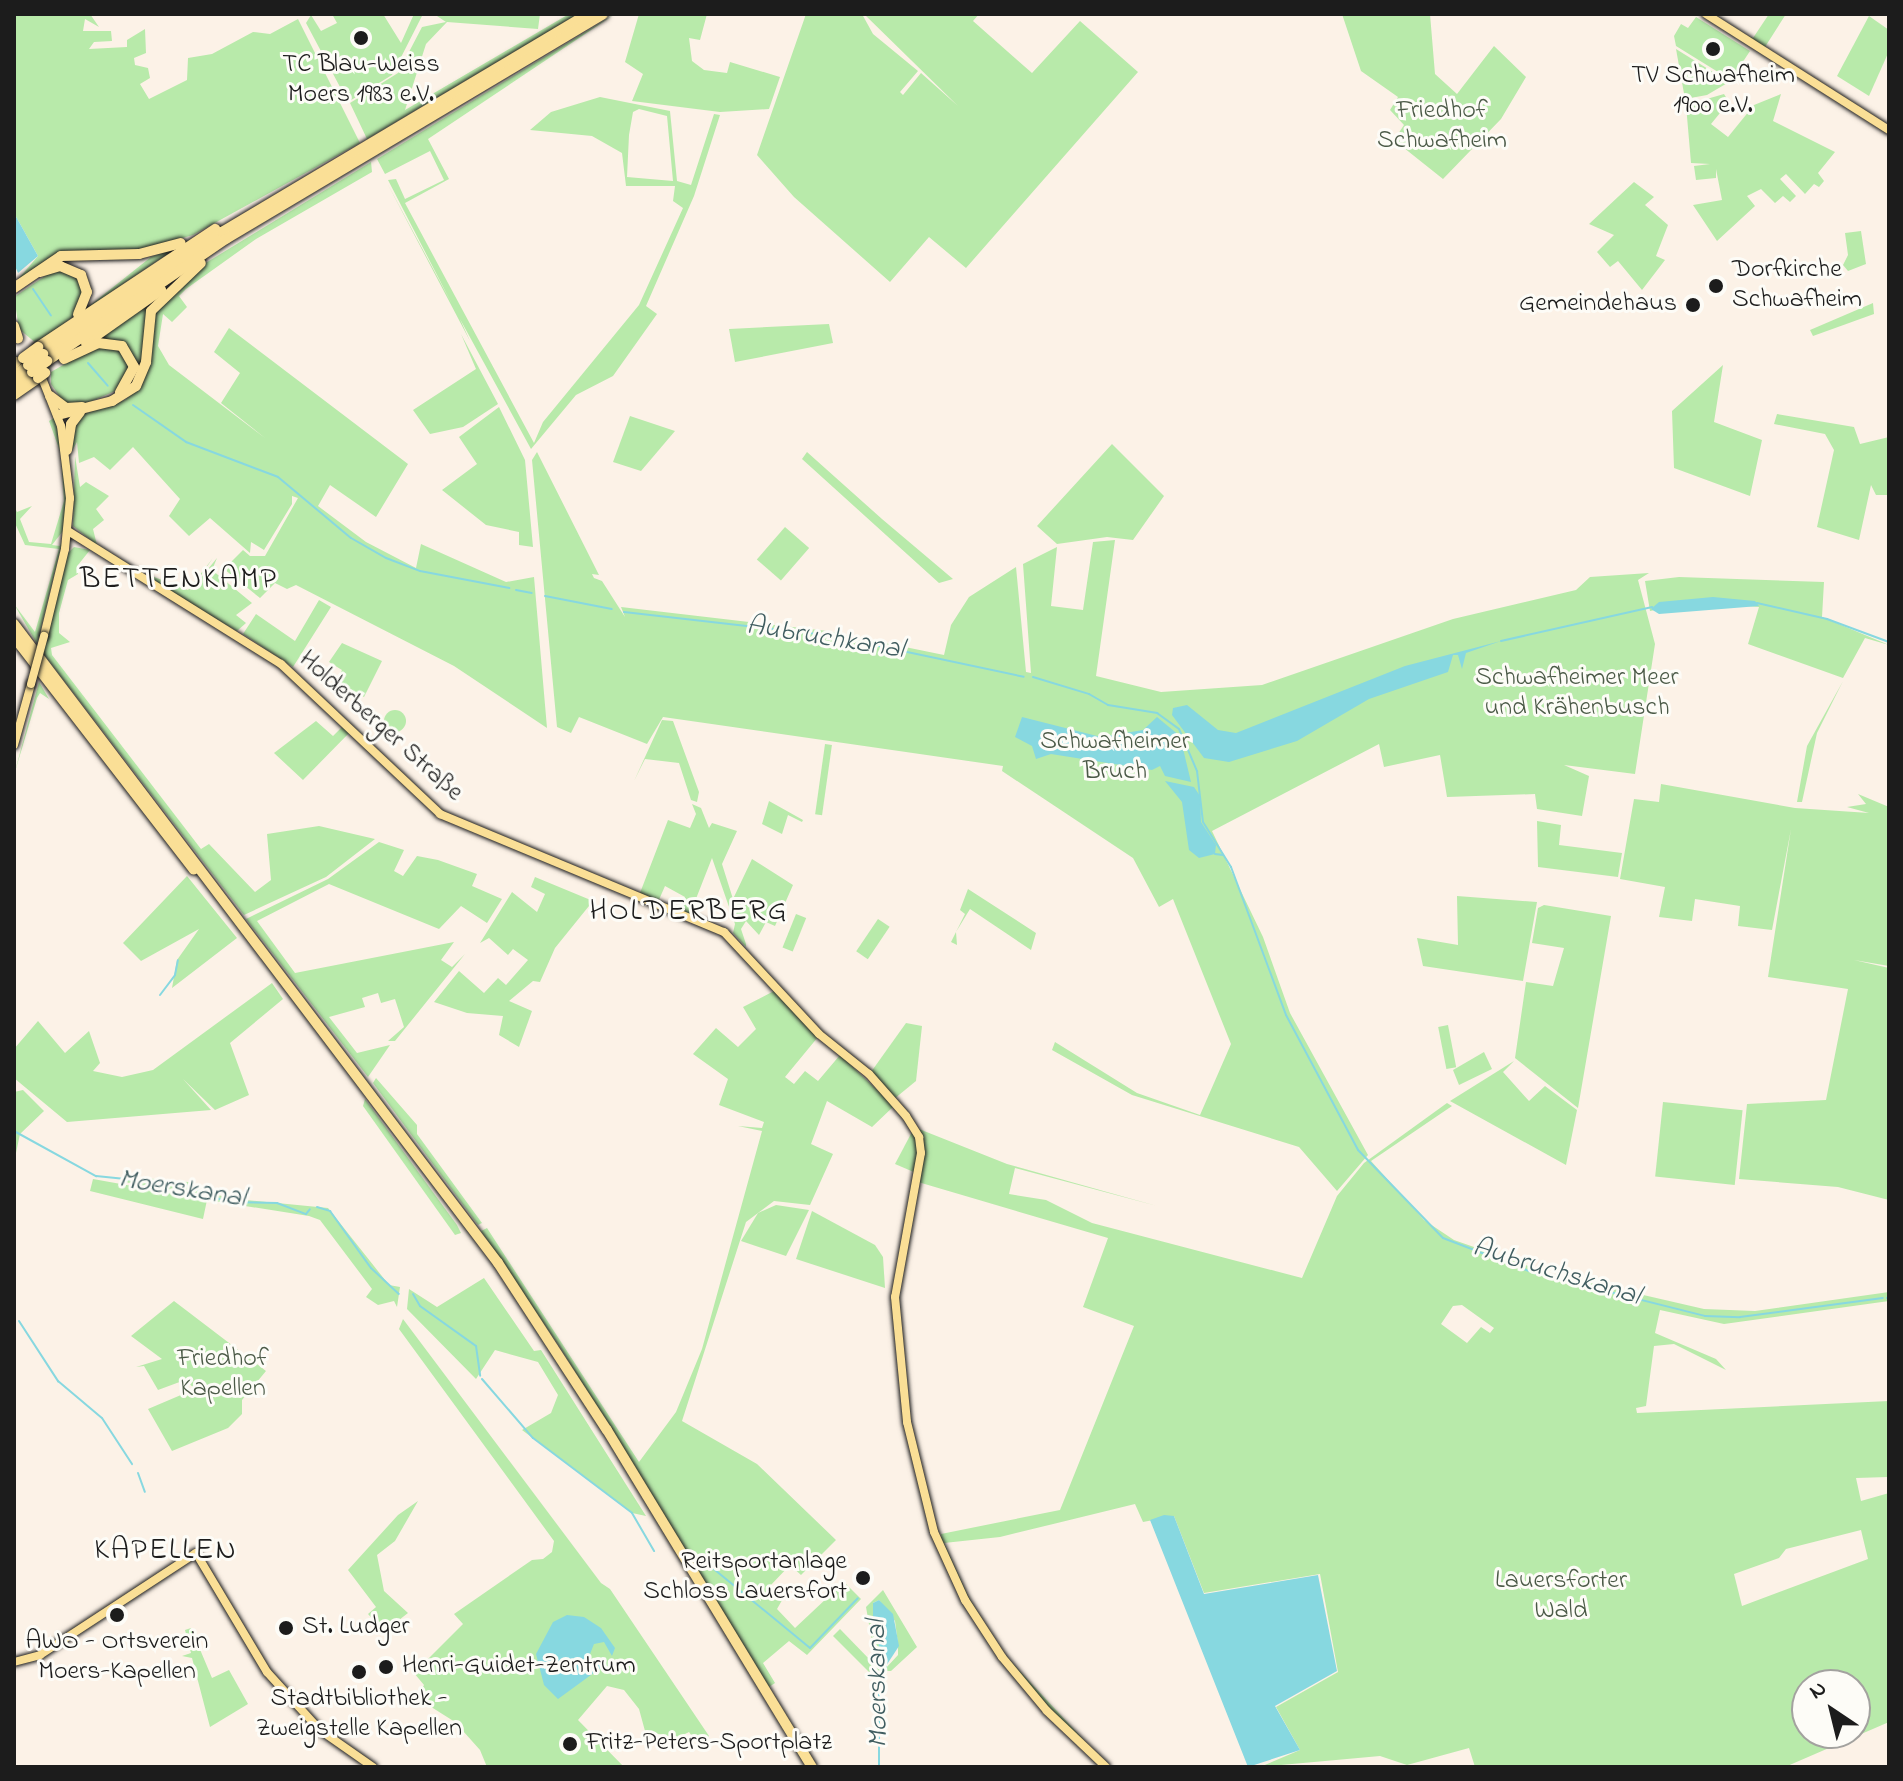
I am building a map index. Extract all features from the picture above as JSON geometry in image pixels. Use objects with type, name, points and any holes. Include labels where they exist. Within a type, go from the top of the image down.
[{"type":"highway","points":[[376,147],[587,14]]},
{"type":"highway","points":[[14,290],[61,256],[147,253],[254,213],[376,147],[603,14]]},
{"type":"highway","points":[[14,395],[22,367],[46,355],[365,153]]},
{"type":"highway","points":[[14,386],[22,367],[46,355],[254,213]]},
{"type":"highway","points":[[64,359],[270,214]]},
{"type":"highway","points":[[58,332],[209,232]]},
{"type":"highway","points":[[14,290],[48,268],[77,272],[86,286],[86,302],[58,332],[46,355]]},
{"type":"highway","points":[[58,415],[120,398],[136,386],[146,362],[151,311],[193,269]]},
{"type":"highway","points":[[46,355],[64,359],[103,342],[122,346],[132,359],[133,376],[125,388],[82,409],[71,424],[67,450]]},
{"type":"highway","points":[[50,396],[66,408],[82,409]]},
{"type":"highway","points":[[14,616],[60,682]]},
{"type":"highway","points":[[14,624],[366,1088],[577,1383],[804,1767]]},
{"type":"highway","points":[[14,637],[366,1088]]},
{"type":"highway","points":[[14,646],[91,738]]},
{"type":"highway","points":[[764,1695],[812,1767]]},
{"type":"main road","points":[[1706,14],[1889,130]]},
{"type":"main road","points":[[14,745],[68,535],[67,450],[58,415],[15,332]]},
{"type":"main road","name":"Holderberger Straße","points":[[68,535],[281,664],[440,814],[724,932],[819,1034],[869,1074],[899,1108],[917,1132],[921,1153],[895,1276],[901,1372],[912,1453],[934,1532],[965,1600],[997,1650],[1047,1711],[1106,1767]]},
{"type":"main road","points":[[14,1662],[40,1655],[196,1553],[267,1672],[320,1730],[373,1767]]},
{"type":"green space","points":[[14,14],[90,14],[99,27],[85,19],[83,31],[111,31],[112,41],[94,42],[89,49],[127,47],[127,40],[145,29],[146,53],[134,58],[135,65],[148,68],[150,78],[140,84],[149,99],[187,80],[188,58],[212,54],[253,32],[270,34],[298,19],[360,143],[193,235],[141,250],[58,254],[14,284],[38,256],[14,213]]},
{"type":"green space","points":[[332,14],[383,14],[401,43],[414,14],[423,14],[392,75],[348,102],[306,23],[311,15],[321,31],[337,23]]},
{"type":"green space","points":[[434,14],[540,14],[538,29],[447,22],[426,44],[405,110],[569,14],[578,14],[367,139],[350,103],[398,73],[422,27],[446,22]]},
{"type":"green space","points":[[615,14],[428,139],[449,179],[405,203],[534,443],[543,422],[639,305],[683,208],[673,201],[675,186],[626,186],[622,153],[592,136],[530,130],[551,112],[600,97],[670,111],[677,181],[691,185],[714,114],[720,115],[694,196],[646,306],[657,314],[613,376],[576,395],[531,449],[460,319],[470,341],[386,181],[452,304],[388,180],[396,179],[405,199],[444,180],[430,151],[385,174],[377,159]],"holes":[[[639,109],[667,116],[673,181],[627,177],[633,112]]]},
{"type":"green space","points":[[639,14],[707,14],[700,40],[689,38],[692,61],[704,70],[727,73],[730,62],[780,77],[769,109],[720,112],[632,101],[643,74],[625,62]]},
{"type":"green space","points":[[806,14],[862,14],[873,34],[918,71],[900,92],[903,95],[921,73],[958,106],[864,14],[979,14],[973,21],[1032,73],[1080,21],[1138,72],[966,268],[929,237],[890,282],[794,197],[757,155]]},
{"type":"green space","name":"Friedhof Schwafheim","points":[[1342,14],[1430,14],[1435,74],[1457,94],[1494,46],[1526,77],[1501,119],[1443,179],[1394,140],[1404,125],[1390,110],[1398,97],[1361,71]]},
{"type":"green space","points":[[1769,14],[1786,14],[1765,47],[1747,36],[1753,38]]},
{"type":"green space","points":[[1869,16],[1889,30],[1889,51],[1869,96],[1837,76]]},
{"type":"green space","name":"TV Schwafheim 1900 e.V.","points":[[1696,17],[1750,51],[1731,80],[1676,46],[1674,36],[1681,24],[1688,28]]},
{"type":"green space","points":[[1676,49],[1729,82],[1707,95],[1685,99]]},
{"type":"green space","points":[[1724,94],[1729,102],[1711,124],[1728,137],[1754,105],[1781,94],[1773,121],[1835,152],[1818,173],[1824,181],[1819,187],[1814,184],[1805,194],[1786,174],[1780,179],[1796,196],[1790,202],[1783,196],[1775,203],[1761,189],[1747,196],[1755,206],[1717,241],[1693,205],[1722,200],[1716,169],[1716,178],[1696,180],[1694,166],[1710,164],[1691,163],[1686,105]]},
{"type":"green space","points":[[371,162],[372,172],[256,239],[186,289],[179,296],[187,307],[172,322],[163,314],[158,346],[169,365],[265,438],[221,403],[240,373],[214,352],[229,328],[408,464],[376,517],[330,485],[318,506],[366,542],[416,568],[421,544],[506,582],[534,577],[547,728],[454,666],[296,585],[287,589],[275,583],[260,598],[224,569],[243,550],[250,556],[265,556],[298,498],[292,496],[292,504],[264,550],[251,542],[250,553],[210,518],[189,536],[169,516],[180,499],[133,447],[110,470],[94,457],[79,463],[77,442],[72,451],[73,429],[81,415],[125,400],[142,385],[154,312],[204,264]]},
{"type":"green space","points":[[1634,182],[1654,197],[1645,205],[1668,225],[1656,256],[1665,260],[1642,290],[1618,261],[1610,267],[1597,252],[1614,235],[1589,224]]},
{"type":"green space","points":[[1861,231],[1866,264],[1848,271],[1843,265],[1848,255],[1845,233]]},
{"type":"green space","points":[[180,246],[157,261],[83,311],[151,257]]},
{"type":"green space","points":[[54,270],[73,272],[84,290],[74,316],[37,344],[19,329],[14,297]]},
{"type":"green space","points":[[161,295],[154,304],[145,362],[128,392],[113,399],[134,376],[129,351],[90,344]]},
{"type":"green space","points":[[1873,303],[1874,314],[1813,336],[1810,330]]},
{"type":"green space","points":[[829,324],[833,343],[735,362],[729,329]]},
{"type":"green space","points":[[461,334],[498,404],[463,427],[430,434],[413,410],[476,369]]},
{"type":"green space","points":[[96,346],[119,348],[131,369],[120,389],[87,403],[64,403],[51,384],[51,372]]},
{"type":"green space","points":[[1723,365],[1714,422],[1762,440],[1750,496],[1674,468],[1672,411]]},
{"type":"green space","points":[[499,407],[525,460],[533,547],[519,545],[519,532],[486,525],[442,490],[477,464],[459,437]]},
{"type":"green space","points":[[1777,414],[1854,427],[1860,444],[1889,437],[1889,495],[1876,495],[1871,485],[1859,540],[1817,527],[1834,450],[1825,434],[1774,424]]},
{"type":"green space","points":[[630,416],[675,431],[641,471],[613,462]]},
{"type":"green space","points":[[54,418],[60,439],[66,500],[63,531],[52,545],[60,546],[63,538],[37,644],[14,604],[35,632],[59,549],[25,545],[14,521],[14,506],[17,512],[32,506],[20,519],[29,542],[51,544],[64,501],[61,454],[49,421]]},
{"type":"green space","points":[[1112,444],[1164,496],[1133,540],[1107,537],[1057,544],[1037,526]]},
{"type":"green space","points":[[537,452],[599,575],[592,574],[594,578],[602,581],[625,617],[621,607],[827,631],[944,655],[951,625],[969,597],[1016,567],[1026,672],[1031,673],[1023,564],[1057,547],[1051,606],[1083,610],[1093,542],[1115,540],[1096,676],[1161,692],[1262,685],[1453,619],[1576,590],[1590,577],[1649,573],[1638,580],[1655,644],[1635,774],[1564,765],[1589,776],[1582,816],[1537,809],[1535,794],[1447,797],[1440,755],[1384,767],[1379,744],[1212,831],[1263,937],[1290,1013],[1368,1155],[1337,1191],[1299,1147],[1132,1095],[1052,1050],[1055,1042],[1137,1093],[1200,1115],[1231,1044],[1173,899],[1159,907],[1133,858],[1002,771],[1003,766],[663,717],[647,744],[579,717],[571,733],[557,727],[532,460]]},
{"type":"green space","points":[[807,452],[953,579],[939,583],[802,459]]},
{"type":"green space","points":[[75,456],[80,487],[86,482],[109,496],[96,509],[104,520],[93,529],[97,545],[73,526]]},
{"type":"green space","points":[[785,527],[809,548],[781,580],[757,559]]},
{"type":"green space","points":[[74,547],[90,550],[78,565],[78,574],[68,580],[59,613],[59,633],[70,642],[51,648],[52,655],[201,849],[209,844],[255,892],[271,880],[267,834],[319,826],[375,839],[326,877],[244,915],[43,653],[68,553]]},
{"type":"green space","points":[[213,558],[190,591],[217,558],[212,570],[252,603],[236,615],[246,623],[237,631],[147,579],[149,575],[188,590]]},
{"type":"green space","points":[[1679,577],[1824,582],[1822,617],[1889,645],[1865,638],[1843,678],[1748,644],[1759,607],[1694,602],[1650,611],[1645,581]]},
{"type":"green space","points":[[319,600],[331,607],[293,667],[243,634],[256,614],[295,641]]},
{"type":"green space","points":[[342,643],[382,661],[364,697],[336,681],[342,670],[329,662]]},
{"type":"green space","points":[[1843,681],[1817,733],[1802,802],[1797,802],[1807,746]]},
{"type":"green space","points":[[39,682],[49,699],[40,693],[37,698],[14,775]]},
{"type":"green space","points":[[395,710],[403,713],[406,721],[403,729],[395,732],[387,729],[384,721],[387,713]]},
{"type":"green space","points":[[662,720],[673,721],[699,792],[697,802],[691,800],[679,763],[645,759],[634,781]]},
{"type":"green space","points":[[316,721],[333,736],[345,724],[352,730],[303,780],[274,753]]},
{"type":"green space","points":[[825,744],[832,745],[822,815],[815,814]]},
{"type":"green space","points":[[1661,784],[1795,808],[1869,813],[1847,807],[1866,804],[1858,794],[1889,807],[1889,966],[1854,960],[1889,968],[1889,1200],[1838,1187],[1739,1179],[1747,1104],[1826,1100],[1848,989],[1768,977],[1791,829],[1772,930],[1738,926],[1740,906],[1695,899],[1692,921],[1659,917],[1665,887],[1620,879],[1634,799],[1659,802]]},
{"type":"green space","points":[[769,801],[802,822],[788,815],[782,834],[762,824]]},
{"type":"green space","points":[[692,804],[701,808],[709,828],[712,823],[737,831],[722,864],[733,899],[752,859],[793,885],[775,926],[766,922],[759,935],[746,921],[741,929],[746,947],[733,933],[735,924],[712,858],[690,914],[679,909],[685,897],[665,886],[658,902],[640,893],[668,820],[690,828],[696,814]]},
{"type":"green space","points":[[1537,821],[1561,825],[1559,845],[1622,853],[1618,877],[1538,867]]},
{"type":"green space","points":[[379,842],[404,850],[394,871],[403,876],[417,856],[438,860],[477,874],[472,886],[502,899],[487,923],[461,906],[439,929],[329,884],[257,921],[295,973],[454,942],[441,960],[452,967],[465,954],[395,1041],[388,1041],[404,1027],[395,999],[381,1003],[378,993],[362,998],[365,1007],[329,1017],[357,1053],[390,1045],[368,1077],[246,919],[328,879]]},
{"type":"green space","points":[[187,876],[237,938],[172,988],[177,960],[199,929],[141,961],[123,943]]},
{"type":"green space","points":[[535,877],[593,901],[555,948],[540,982],[533,981],[509,1001],[532,1011],[519,1047],[499,1035],[503,1016],[467,1013],[434,1002],[459,971],[484,993],[498,978],[506,985],[528,960],[513,949],[508,955],[489,938],[480,943],[512,892],[537,912],[545,894],[531,887]]},
{"type":"green space","points":[[968,889],[1036,933],[1031,950],[970,909],[956,932],[965,914],[960,910]]},
{"type":"green space","points":[[1457,896],[1537,902],[1523,981],[1423,966],[1417,938],[1458,945]]},
{"type":"green space","points":[[1544,905],[1611,916],[1578,1108],[1515,1058],[1526,982],[1553,986],[1564,948],[1532,943],[1538,908]]},
{"type":"green space","points":[[796,914],[806,918],[793,951],[783,947]]},
{"type":"green space","points":[[878,919],[890,927],[868,959],[856,951]]},
{"type":"green space","points":[[272,983],[283,999],[230,1043],[249,1095],[215,1110],[183,1079],[211,1110],[67,1122],[14,1078],[14,1049],[38,1021],[65,1053],[89,1031],[100,1063],[93,1071],[122,1077],[153,1070]]},
{"type":"green space","points":[[774,991],[818,1037],[785,1077],[794,1084],[805,1071],[818,1081],[840,1055],[894,1106],[872,1127],[827,1101],[811,1144],[833,1154],[810,1205],[774,1201],[746,1222],[682,1421],[757,1464],[836,1540],[801,1575],[790,1565],[769,1587],[785,1595],[777,1609],[795,1628],[844,1582],[861,1599],[807,1655],[789,1641],[763,1663],[775,1683],[769,1687],[560,1347],[481,1231],[487,1228],[639,1462],[676,1412],[702,1349],[762,1131],[738,1126],[762,1128],[764,1122],[719,1105],[728,1079],[693,1054],[716,1028],[738,1047],[756,1029],[743,1007]]},
{"type":"green space","points":[[906,1023],[922,1026],[916,1081],[894,1099],[871,1072]]},
{"type":"green space","points":[[1448,1025],[1456,1067],[1446,1069],[1438,1027]]},
{"type":"green space","points":[[1484,1052],[1492,1069],[1459,1085],[1453,1070]]},
{"type":"green space","points":[[1514,1061],[1503,1072],[1529,1101],[1545,1086],[1577,1110],[1566,1165],[1450,1101]]},
{"type":"green space","points":[[376,1078],[417,1125],[417,1134],[482,1223],[478,1225],[373,1083]]},
{"type":"green space","points":[[23,1090],[44,1111],[20,1134],[16,1153],[14,1092]]},
{"type":"green space","points":[[365,1099],[461,1233],[455,1235],[363,1106]]},
{"type":"green space","points":[[1663,1102],[1743,1110],[1735,1185],[1655,1177]]},
{"type":"green space","name":"Lauersforter Wald","points":[[1447,1103],[1452,1106],[1371,1161],[1424,1220],[1454,1240],[1548,1273],[1704,1309],[1755,1311],[1889,1292],[1889,1301],[1724,1324],[1660,1310],[1655,1333],[1716,1359],[1726,1370],[1674,1344],[1654,1346],[1646,1406],[1636,1408],[1637,1413],[1889,1401],[1888,1477],[1856,1478],[1861,1501],[1889,1493],[1889,1722],[1871,1730],[1871,1669],[1791,1669],[1791,1749],[1827,1749],[1785,1767],[1475,1767],[1469,1748],[1407,1765],[1380,1756],[1260,1767],[1300,1750],[1276,1707],[1338,1672],[1320,1574],[1204,1593],[1174,1516],[1143,1522],[1135,1504],[1000,1537],[944,1543],[969,1598],[1004,1654],[1109,1767],[1030,1690],[978,1619],[942,1546],[941,1534],[1060,1510],[1134,1326],[1083,1307],[1108,1238],[918,1182],[919,1129],[1007,1164],[1157,1206],[1015,1168],[1009,1194],[1046,1200],[1092,1223],[1302,1278],[1337,1196],[1364,1163]],"holes":[[[1462,1305],[1494,1328],[1490,1333],[1481,1327],[1467,1343],[1441,1324],[1453,1306]],[[1861,1530],[1868,1559],[1742,1606],[1734,1574],[1779,1558],[1786,1549]]]},
{"type":"green space","points":[[913,1130],[918,1144],[916,1173],[895,1164]]},
{"type":"green space","points":[[144,1178],[188,1182],[226,1198],[328,1208],[389,1285],[400,1287],[397,1307],[394,1301],[378,1305],[366,1297],[372,1289],[320,1220],[207,1200],[203,1219],[90,1191],[93,1179],[132,1186],[137,1185],[122,1181]]},
{"type":"green space","points":[[776,1205],[809,1210],[786,1256],[741,1241],[758,1213]]},
{"type":"green space","points":[[812,1211],[875,1245],[883,1257],[885,1288],[796,1259]]},
{"type":"green space","points":[[484,1278],[534,1351],[541,1350],[646,1516],[632,1513],[522,1430],[551,1413],[558,1395],[538,1362],[495,1350],[476,1379],[407,1309],[409,1289],[437,1307]]},
{"type":"green space","name":"Friedhof Kapellen","points":[[174,1301],[266,1371],[242,1400],[242,1414],[228,1428],[172,1451],[148,1409],[195,1389],[185,1380],[158,1390],[144,1366],[136,1367],[162,1359],[131,1336]]},
{"type":"green space","points":[[403,1319],[601,1583],[610,1589],[709,1736],[700,1747],[689,1732],[677,1738],[645,1731],[639,1709],[624,1690],[607,1686],[578,1720],[624,1767],[487,1767],[480,1750],[455,1722],[417,1698],[424,1685],[414,1673],[463,1624],[454,1614],[532,1560],[543,1559],[552,1552],[554,1541],[399,1329]]},
{"type":"green space","points":[[418,1501],[395,1541],[377,1555],[384,1591],[408,1613],[390,1627],[389,1637],[368,1614],[376,1607],[348,1570],[398,1515]]},
{"type":"green space","points":[[883,1590],[917,1647],[891,1671],[877,1671],[866,1607]],"holes":[[[879,1600],[895,1621],[898,1655],[885,1669],[873,1620],[873,1603]]]},
{"type":"green space","points":[[191,1628],[212,1678],[229,1670],[248,1704],[210,1727],[192,1658],[182,1656],[191,1653],[185,1630]]},
{"type":"green space","points":[[840,1629],[873,1663],[873,1676],[833,1636]]},
{"type":"water","points":[[14,213],[38,256],[18,273],[14,264]]},
{"type":"water","points":[[1713,597],[1755,601],[1759,606],[1659,614],[1651,609],[1659,602]]},
{"type":"water","points":[[1501,641],[1466,653],[1462,669],[1458,655],[1453,655],[1448,672],[1369,699],[1297,741],[1229,762],[1204,758],[1172,715],[1173,708],[1187,705],[1218,730],[1236,733],[1405,666]]},
{"type":"water","points":[[1022,717],[1101,737],[1143,730],[1157,717],[1180,736],[1191,782],[1165,776],[1160,766],[1152,770],[1051,754],[1036,759],[1032,746],[1015,737]]},
{"type":"water","points":[[1165,781],[1194,787],[1200,796],[1201,822],[1216,845],[1215,854],[1199,858],[1189,850],[1182,802]]},
{"type":"water","points":[[1164,1515],[1174,1516],[1204,1594],[1318,1575],[1337,1671],[1275,1706],[1300,1750],[1248,1767],[1150,1520]]},
{"type":"water","points":[[879,1600],[893,1614],[899,1646],[884,1669],[873,1620],[873,1603]]},
{"type":"water","points":[[567,1615],[584,1617],[601,1628],[615,1648],[612,1656],[604,1642],[594,1644],[588,1659],[606,1664],[558,1699],[544,1685],[536,1654],[553,1622]]},
{"type":"waterway","name":"Aubruchkanal","points":[[33,289],[51,316]]},
{"type":"waterway","name":"Aubruchkanal","points":[[88,363],[108,386]]},
{"type":"waterway","name":"Aubruchkanal","points":[[133,405],[186,442],[278,477],[351,538],[386,558],[420,571],[509,588]]},
{"type":"waterway","name":"Aubruchkanal","points":[[516,590],[532,593]]},
{"type":"waterway","name":"Aubruchkanal","points":[[545,596],[612,609]]},
{"type":"waterway","points":[[1757,603],[1827,619],[1889,642]]},
{"type":"waterway","points":[[1501,641],[1652,607]]},
{"type":"waterway","name":"Aubruchkanal","points":[[624,612],[827,635],[1024,677]]},
{"type":"waterway","name":"Aubruchskanal","points":[[1033,677],[1089,694],[1108,705],[1157,713],[1179,729],[1197,771],[1203,822],[1231,867],[1286,1015],[1358,1150],[1443,1238],[1534,1273],[1705,1316],[1740,1317],[1883,1298]]},
{"type":"waterway","name":"Aubruchkanal","points":[[1215,854],[1223,855]]},
{"type":"waterway","points":[[160,995],[175,975],[178,960]]},
{"type":"waterway","name":"Moerskanal","points":[[14,1131],[96,1176],[185,1185],[227,1202],[277,1203],[306,1214],[310,1209]]},
{"type":"waterway","name":"Moerskanal","points":[[317,1207],[330,1211],[371,1268],[399,1294]]},
{"type":"waterway","name":"Moerskanal","points":[[413,1294],[420,1306],[476,1346],[480,1376]]},
{"type":"waterway","points":[[19,1321],[58,1381],[102,1418],[132,1464]]},
{"type":"waterway","name":"Moerskanal","points":[[482,1379],[533,1438],[632,1513],[654,1551]]},
{"type":"waterway","points":[[138,1473],[145,1492]]},
{"type":"waterway","name":"Moerskanal","points":[[698,1556],[810,1648],[858,1598]]},
{"type":"waterway","name":"Moerskanal","points":[[879,1767],[879,1677],[886,1667]]},
{"type":"place","name":"TC Blau-Weiss Moers 1983 e.V.","points":[[361,38]]},
{"type":"place","name":"TV Schwafheim 1900 e.V.","points":[[1713,49]]},
{"type":"place","name":"Dorfkirche Schwafheim","points":[[1716,286]]},
{"type":"place","name":"Gemeindehaus","points":[[1693,305]]},
{"type":"place","name":"Reitsportanlage Schloss Lauersfort","points":[[863,1578]]},
{"type":"place","name":"AWO - Ortsverein Moers-Kapellen","points":[[117,1615]]},
{"type":"place","name":"St. Ludger","points":[[286,1628]]},
{"type":"place","name":"Henri-Guidet-Zentrum","points":[[386,1667]]},
{"type":"place","name":"Stadtbibliothek - Zweigstelle Kapellen","points":[[359,1672]]},
{"type":"place","name":"Fritz-Peters-Sportplatz","points":[[570,1744]]},
{"type":"district","name":"BETTENKAMP","points":[[179,580]]},
{"type":"district","name":"HOLDERBERG","points":[[689,912]]},
{"type":"district","name":"KAPELLEN","points":[[166,1551]]},
{"type":"park label","name":"Schwafheimer Meer und Krähenbusch","points":[[1577,694]]},
{"type":"park label","name":"Schwafheimer Bruch","points":[[1115,758]]}]
